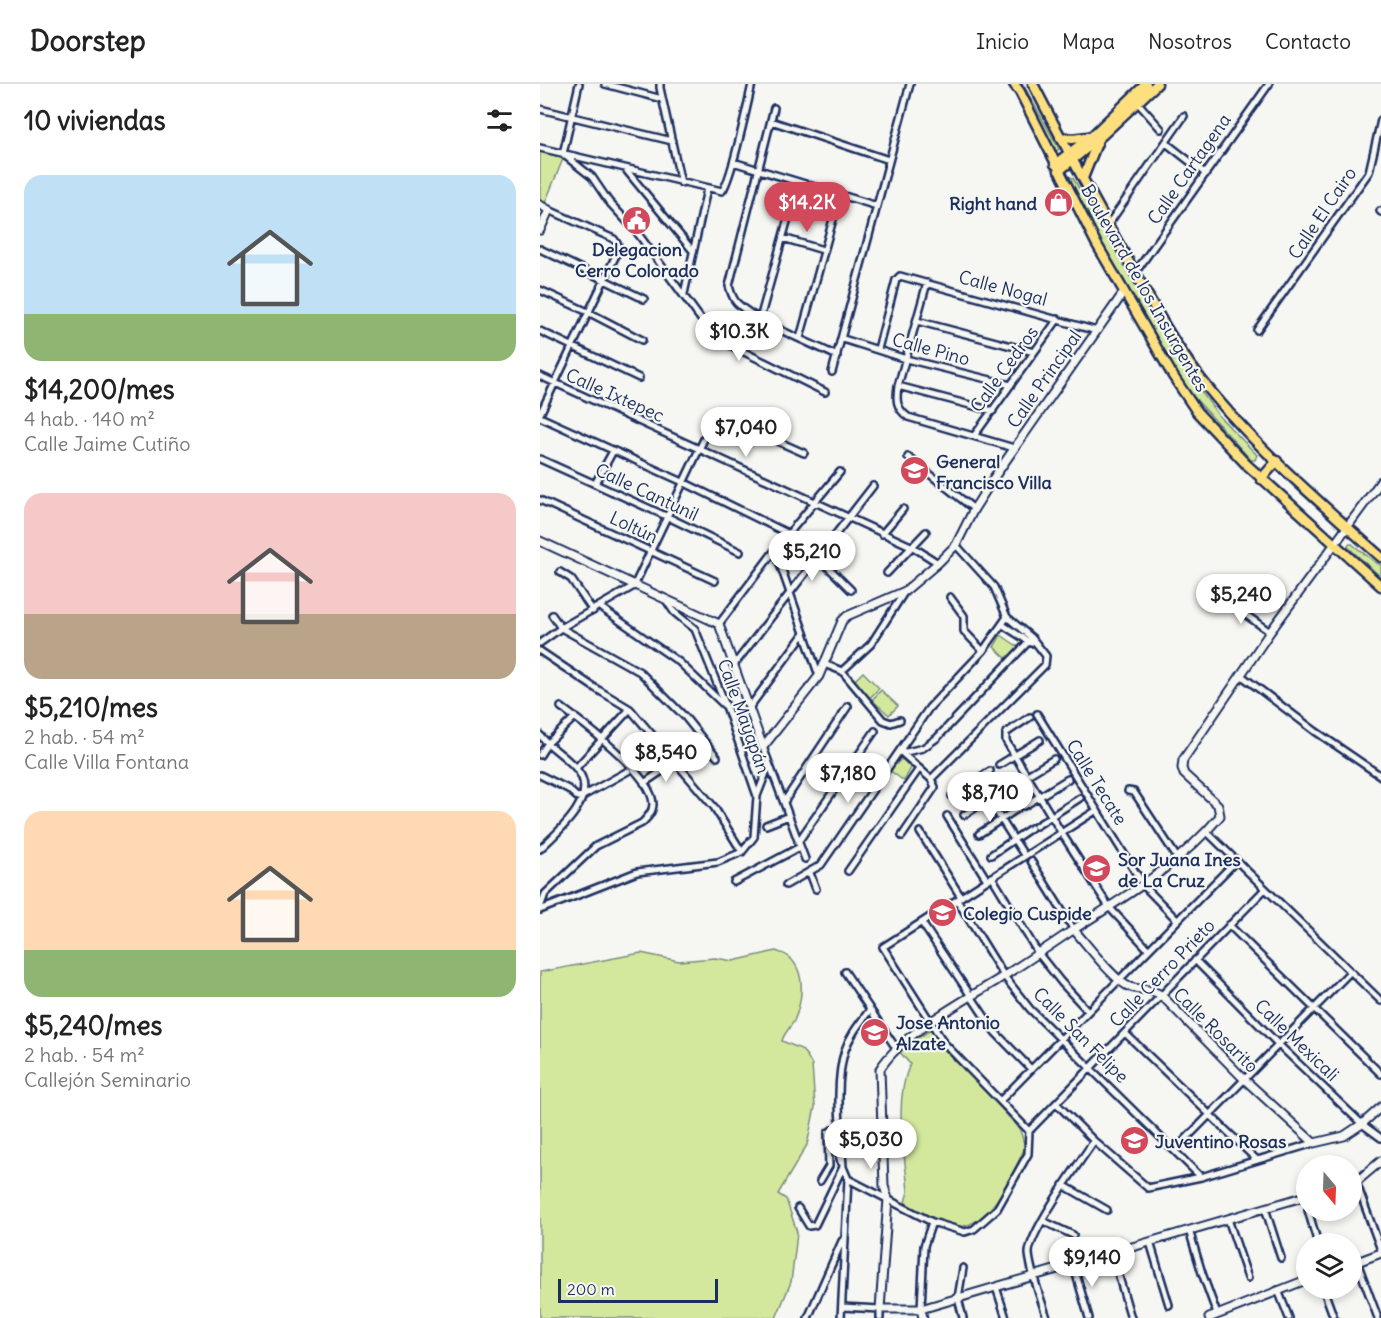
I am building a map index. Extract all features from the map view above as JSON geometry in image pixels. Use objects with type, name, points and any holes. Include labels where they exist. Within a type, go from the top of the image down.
[{"type":"main road","name":"Boulevard de los Insurgentes","points":[[1014,84],[1124,292],[1197,412],[1261,478],[1381,586]]},
{"type":"main road","name":"Boulevard de los Insurgentes","points":[[1033,84],[1135,273],[1176,345],[1197,374],[1226,410],[1381,558]]},
{"type":"main road","points":[[1083,178],[1095,137],[1146,84]]},
{"type":"main road","points":[[1057,168],[1138,103],[1157,84]]},
{"type":"main road","points":[[1060,137],[1077,139],[1095,137]]},
{"type":"main road","points":[[1261,478],[1277,461]]},
{"type":"street","points":[[563,154],[579,84]]},
{"type":"street","points":[[605,84],[662,99]]},
{"type":"street","points":[[660,84],[681,183]]},
{"type":"street","points":[[540,148],[720,192],[724,190],[733,162],[753,84]]},
{"type":"street","points":[[832,372],[843,339],[910,84]]},
{"type":"street","name":"Calle Cartagena","points":[[1135,273],[1269,84]]},
{"type":"street","points":[[1138,103],[1163,131],[1171,136]]},
{"type":"street","points":[[774,108],[729,286],[731,295],[736,303],[760,319],[837,356]]},
{"type":"street","points":[[540,109],[672,141]]},
{"type":"street","points":[[1108,225],[1184,116]]},
{"type":"street","name":"Calle El Cairo","points":[[1257,330],[1369,172],[1381,120]]},
{"type":"street","points":[[771,121],[890,160]]},
{"type":"street","points":[[1166,143],[1206,174]]},
{"type":"street","points":[[563,154],[592,177],[609,202],[636,231],[703,322],[722,341],[825,392]]},
{"type":"street","points":[[733,162],[877,206]]},
{"type":"street","points":[[626,170],[693,251]]},
{"type":"street","points":[[760,319],[798,182]]},
{"type":"street","points":[[684,294],[707,189]]},
{"type":"street","points":[[800,338],[840,194]]},
{"type":"street","points":[[540,205],[614,239],[618,245],[617,253],[540,416],[789,534]]},
{"type":"street","points":[[540,230],[549,210]]},
{"type":"street","points":[[783,238],[823,250]]},
{"type":"street","points":[[540,249],[644,299]]},
{"type":"street","name":"Calle Nogal","points":[[878,350],[896,280],[900,276],[1097,331]]},
{"type":"street","points":[[927,283],[898,386],[896,400],[900,411],[908,417],[1014,448]]},
{"type":"street","points":[[540,290],[642,340]]},
{"type":"street","name":"Calle Principal","points":[[763,747],[819,676],[842,621],[848,616],[905,591],[956,544],[974,509],[1014,448],[1124,292]]},
{"type":"street","name":"Calle Cedros","points":[[974,436],[1058,319]]},
{"type":"street","points":[[917,321],[1034,352]]},
{"type":"street","points":[[540,331],[639,378]]},
{"type":"street","name":"Calle Pino","points":[[843,339],[906,359],[1011,385]]},
{"type":"street","name":"Calle Ixtepec","points":[[540,376],[913,548],[938,563]]},
{"type":"street","points":[[898,386],[993,411]]},
{"type":"street","points":[[540,643],[561,628],[634,586],[716,414],[804,453]]},
{"type":"street","points":[[595,484],[613,451]]},
{"type":"street","points":[[908,457],[974,509]]},
{"type":"street","name":"Calle Cantunil","points":[[540,459],[740,552]]},
{"type":"street","points":[[805,859],[719,624],[775,550],[840,472]]},
{"type":"street","points":[[880,1318],[888,1199],[884,1186],[880,1069],[896,1048],[931,1022],[1144,886],[1207,832],[1220,816],[1220,810],[1218,805],[1184,774],[1183,760],[1270,632],[1381,481]]},
{"type":"street","points":[[734,665],[873,486]]},
{"type":"street","name":"Loltún","points":[[540,500],[715,581]]},
{"type":"street","points":[[882,534],[903,509]]},
{"type":"street","points":[[888,573],[926,532]]},
{"type":"street","name":"Calle Mayapán","points":[[540,542],[719,624]]},
{"type":"street","points":[[931,779],[1045,665],[1046,656],[1007,617],[994,587],[956,544]]},
{"type":"street","points":[[775,550],[819,676]]},
{"type":"street","points":[[818,557],[851,590]]},
{"type":"street","points":[[560,572],[571,579],[593,611]]},
{"type":"street","points":[[842,671],[871,644],[905,591]]},
{"type":"street","points":[[950,597],[964,616],[964,631],[984,651]]},
{"type":"street","name":"Calle Mayapán","points":[[666,600],[674,612],[695,630],[726,706],[757,796],[754,837],[742,852]]},
{"type":"street","points":[[1225,600],[1270,632]]},
{"type":"street","points":[[600,607],[679,662],[726,706]]},
{"type":"street","points":[[552,615],[561,628],[640,672],[684,717],[717,757]]},
{"type":"street","points":[[786,885],[821,865],[929,708],[984,651],[1007,617]]},
{"type":"street","points":[[1002,625],[1032,641]]},
{"type":"street","points":[[749,708],[803,634]]},
{"type":"street","points":[[901,751],[923,748],[930,744],[1032,641]]},
{"type":"street","points":[[540,651],[630,709],[714,807],[742,852],[712,863],[637,872],[540,909]]},
{"type":"street","points":[[824,664],[842,671],[883,720],[891,723],[900,720]]},
{"type":"street","points":[[1242,676],[1315,731],[1381,776]]},
{"type":"street","points":[[784,802],[848,706]]},
{"type":"street","points":[[540,909],[545,894],[596,846],[642,823],[648,818],[653,803],[644,783],[619,754],[561,707]]},
{"type":"street","points":[[576,768],[630,709]]},
{"type":"street","name":"Calle Tecate","points":[[1037,714],[1144,886],[1177,920]]},
{"type":"street","points":[[540,755],[547,744],[575,717]]},
{"type":"street","points":[[1030,717],[1006,733],[1005,737],[1061,832],[1109,907],[1148,949]]},
{"type":"street","points":[[734,882],[799,844],[875,731]]},
{"type":"street","points":[[540,735],[547,744],[576,768],[584,781],[583,796],[573,817],[540,849]]},
{"type":"street","points":[[999,765],[1040,740]]},
{"type":"street","points":[[901,751],[931,779],[935,787],[902,836]]},
{"type":"street","points":[[1011,785],[1054,759]]},
{"type":"street","points":[[644,783],[674,763]]},
{"type":"street","points":[[757,796],[769,765]]},
{"type":"street","points":[[848,871],[919,769]]},
{"type":"street","points":[[540,775],[568,789],[577,797],[583,796],[628,771]]},
{"type":"street","points":[[951,796],[990,771]]},
{"type":"street","points":[[1024,806],[1068,779]]},
{"type":"street","points":[[540,785],[547,780]]},
{"type":"street","points":[[976,780],[1024,855]]},
{"type":"street","points":[[964,815],[1005,789]]},
{"type":"street","points":[[1128,791],[1134,792],[1178,859]]},
{"type":"street","points":[[991,855],[1080,798]]},
{"type":"street","points":[[979,834],[1017,809]]},
{"type":"street","points":[[848,1179],[932,1222],[959,1231],[974,1229],[997,1209],[1028,1154],[1029,1131],[944,1043],[883,947],[1097,810]]},
{"type":"street","points":[[766,825],[789,816]]},
{"type":"street","points":[[947,816],[1038,953],[1088,1011]]},
{"type":"street","name":"Calle San Felipe","points":[[920,832],[1004,976],[1030,1010],[1202,1177]]},
{"type":"street","points":[[1207,832],[1381,1001]]},
{"type":"street","points":[[1031,861],[1074,930],[1119,980]]},
{"type":"street","points":[[1000,1101],[1236,861]]},
{"type":"street","points":[[810,873],[816,889]]},
{"type":"street","name":"Calle Cerro Prieto","points":[[1029,1131],[1265,889]]},
{"type":"street","points":[[922,923],[995,1032],[1031,1069]]},
{"type":"street","points":[[1229,925],[1381,1074]]},
{"type":"street","name":"Calle Mexicali","points":[[1195,960],[1278,1044],[1362,1124],[1381,1138]]},
{"type":"street","points":[[845,972],[869,1011],[896,1048]]},
{"type":"street","points":[[1175,1150],[1350,972]]},
{"type":"street","name":"Calle Rosarito","points":[[1119,980],[1129,987],[1150,989],[1161,995],[1244,1079],[1314,1143]]},
{"type":"street","points":[[798,1208],[809,1226],[813,1227],[843,1167],[840,1074],[845,1051],[855,1029],[869,1011]]},
{"type":"street","points":[[1125,1033],[1257,1160]]},
{"type":"street","points":[[1057,1104],[1094,1141],[1148,1188],[1202,1177],[1344,1136],[1381,1107]]},
{"type":"street","points":[[820,1181],[829,1166],[828,1133],[832,1130],[838,1157],[848,1179],[841,1318]]},
{"type":"street","points":[[1047,1318],[1029,1253],[1031,1242],[1063,1185],[1094,1141]]},
{"type":"street","points":[[1362,1176],[1381,1161]]},
{"type":"street","points":[[1063,1185],[1107,1210]]},
{"type":"street","points":[[842,1307],[921,1309],[1296,1199]]},
{"type":"street","points":[[1362,1203],[1381,1252],[1362,1260]]},
{"type":"street","points":[[1265,1208],[1281,1258]]},
{"type":"street","points":[[1228,1219],[1248,1278]]},
{"type":"street","points":[[1043,1221],[1073,1235]]},
{"type":"street","points":[[923,1318],[921,1309],[924,1246],[932,1222]]},
{"type":"street","points":[[1189,1230],[1217,1314]]},
{"type":"street","points":[[808,1318],[844,1237]]},
{"type":"street","points":[[1150,1242],[1169,1305]]},
{"type":"street","points":[[1112,1252],[1131,1318]]},
{"type":"street","points":[[1073,1264],[1089,1318]]},
{"type":"street","points":[[963,1268],[957,1299],[963,1318]]},
{"type":"street","points":[[1362,1279],[1379,1314]]},
{"type":"street","points":[[1209,1318],[1296,1284]]},
{"type":"street","points":[[996,1287],[1006,1318]]},
{"type":"street","points":[[1278,1290],[1289,1318]]},
{"type":"street","points":[[1327,1299],[1334,1318]]},
{"type":"green space","points":[[1017,84],[1023,84],[1059,149],[1057,151],[1055,151]]},
{"type":"green space","points":[[540,150],[559,155],[563,159],[545,203],[540,200]]},
{"type":"green space","points":[[1068,176],[1073,178],[1190,376],[1219,416],[1257,455],[1255,460],[1251,460],[1184,386],[1155,341],[1066,179]]},
{"type":"green space","points":[[1349,544],[1381,565],[1381,577],[1348,547]]},
{"type":"green space","points":[[1001,635],[1020,648],[1008,660],[994,647]]},
{"type":"green space","points":[[863,672],[879,688],[870,698],[853,682]]},
{"type":"green space","points":[[881,690],[898,706],[889,715],[872,700]]},
{"type":"green space","points":[[902,759],[911,768],[904,781],[889,770]]},
{"type":"green space","points":[[776,951],[789,957],[795,964],[801,979],[801,997],[797,1013],[782,1041],[801,1049],[812,1065],[815,1107],[807,1145],[778,1194],[786,1199],[797,1232],[791,1282],[776,1318],[540,1318],[540,972],[641,953],[679,961],[715,958],[733,961]]},
{"type":"green space","points":[[932,1029],[935,1036],[1018,1127],[1025,1147],[1009,1181],[994,1205],[975,1222],[964,1226],[925,1214],[905,1202],[908,1192],[901,1111],[905,1079],[910,1064],[898,1050]]},
{"type":"place","name":"Right hand","points":[[1058,203]]},
{"type":"place","name":"Delegacion Cerro Colorado","points":[[637,220]]},
{"type":"place","name":"General Francisco Villa","points":[[915,471]]},
{"type":"place","name":"Sor Juana Ines de La Cruz","points":[[1097,869]]},
{"type":"place","name":"Colegio Cuspide","points":[[942,913]]},
{"type":"place","name":"Jose Antonio Alzate","points":[[875,1032]]},
{"type":"place","name":"Juventino Rosas","points":[[1134,1141]]}]
